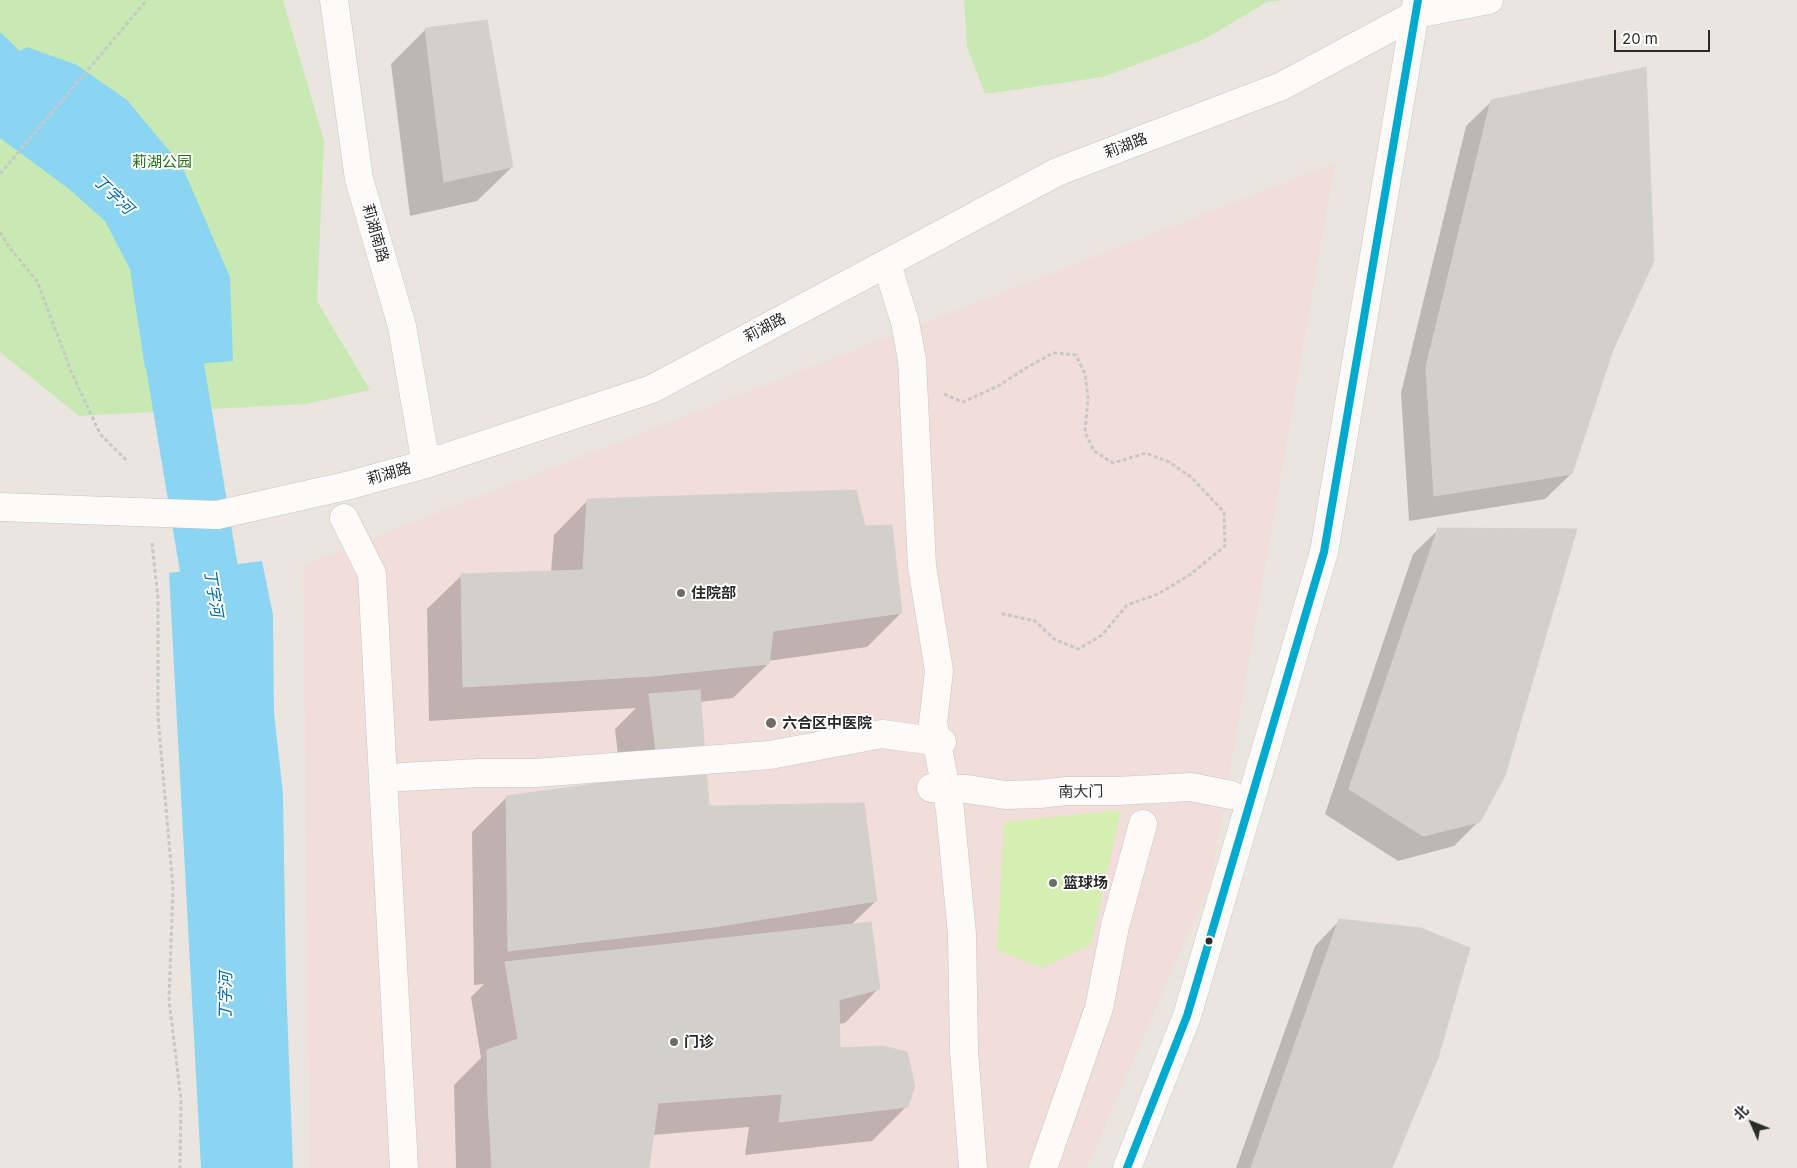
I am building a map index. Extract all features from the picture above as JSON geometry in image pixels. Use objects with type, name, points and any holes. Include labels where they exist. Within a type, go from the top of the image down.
[{"type":"street","name":"莉湖南路","points":[[334,0],[359,180],[402,326],[426,464]]},
{"type":"street","name":"莉湖路","points":[[0,507],[217,515],[350,485],[426,464],[652,388],[1056,172],[1282,86],[1417,7],[1489,0]]},
{"type":"street","points":[[1127,1168],[1186,1016],[1324,552],[1417,7]]},
{"type":"street","points":[[890,274],[905,322],[912,360],[922,566],[939,671],[933,723],[950,810],[962,934],[964,1051],[973,1168]]},
{"type":"street","points":[[344,518],[372,574],[404,1168]]},
{"type":"street","points":[[402,776],[536,773],[770,755],[882,734],[942,742]]},
{"type":"street","name":"南大门","points":[[931,788],[967,789],[1005,795],[1191,787],[1231,795]]},
{"type":"street","points":[[1043,1168],[1099,1008],[1115,926],[1143,824]]},
{"type":"path","points":[[0,174],[147,0]]},
{"type":"path","points":[[0,232],[8,247],[37,281],[71,371],[100,434],[128,462]]},
{"type":"path","points":[[939,392],[963,402],[998,386],[1053,354],[1076,355],[1084,374],[1088,398],[1086,432],[1094,451],[1113,462],[1146,454],[1168,462],[1191,476],[1224,512],[1225,546],[1190,574],[1158,594],[1127,605],[1102,635],[1078,649],[1054,639],[1035,621],[999,613]]},
{"type":"path","points":[[151,534],[158,599],[158,717],[173,888],[169,1000],[181,1099],[180,1168]]},
{"type":"shaded area","name":"六合区中医院","points":[[1335,163],[1211,881],[1087,1168],[310,1168],[303,565]]},
{"type":"green space","name":"莉湖公园","points":[[0,0],[283,0],[324,141],[317,301],[370,390],[306,404],[79,416],[0,352]]},
{"type":"green space","points":[[964,0],[1283,0],[1267,2],[1205,39],[1103,77],[985,94],[967,47]]},
{"type":"green space","name":"篮球场","points":[[1121,810],[1091,945],[1042,968],[997,950],[1004,822]]},
{"type":"water","points":[[0,32],[20,51],[27,47],[77,65],[127,100],[182,166],[230,277],[233,361],[145,368],[130,269],[105,221],[69,189],[0,138]]},
{"type":"water","points":[[262,561],[273,615],[274,713],[283,794],[286,980],[293,1168],[201,1168],[169,573]]},
{"type":"building","points":[[487,20],[513,167],[444,182],[425,28]]},
{"type":"building","points":[[1646,67],[1654,261],[1613,350],[1572,474],[1434,496],[1426,367],[1491,100]]},
{"type":"building","name":"住院部","points":[[856,490],[865,526],[892,525],[902,613],[773,631],[769,664],[652,676],[463,687],[461,574],[583,570],[587,499]]},
{"type":"building","points":[[1438,528],[1577,529],[1505,776],[1480,822],[1423,836],[1349,789]]},
{"type":"building","points":[[700,690],[709,806],[864,803],[877,901],[714,927],[508,951],[506,796],[659,775],[649,694]]},
{"type":"building","points":[[1339,919],[1421,928],[1470,948],[1438,1058],[1392,1168],[1251,1168]]},
{"type":"building","name":"门诊","points":[[871,922],[880,989],[839,1000],[840,1048],[883,1046],[907,1052],[915,1086],[908,1107],[779,1122],[782,1094],[658,1103],[649,1168],[492,1168],[487,1050],[518,1039],[505,962]]},
{"type":"waterway","name":"丁字河","points":[[162,288],[222,647]]},
{"type":"transit line","points":[[1127,1168],[1187,1016],[1324,552],[1418,0]]},
{"type":"place","name":"住院部","points":[[681,593]]},
{"type":"place","name":"六合区中医院","points":[[771,723]]},
{"type":"place","name":"篮球场","points":[[1053,883]]},
{"type":"place","name":"门诊","points":[[674,1042]]}]
